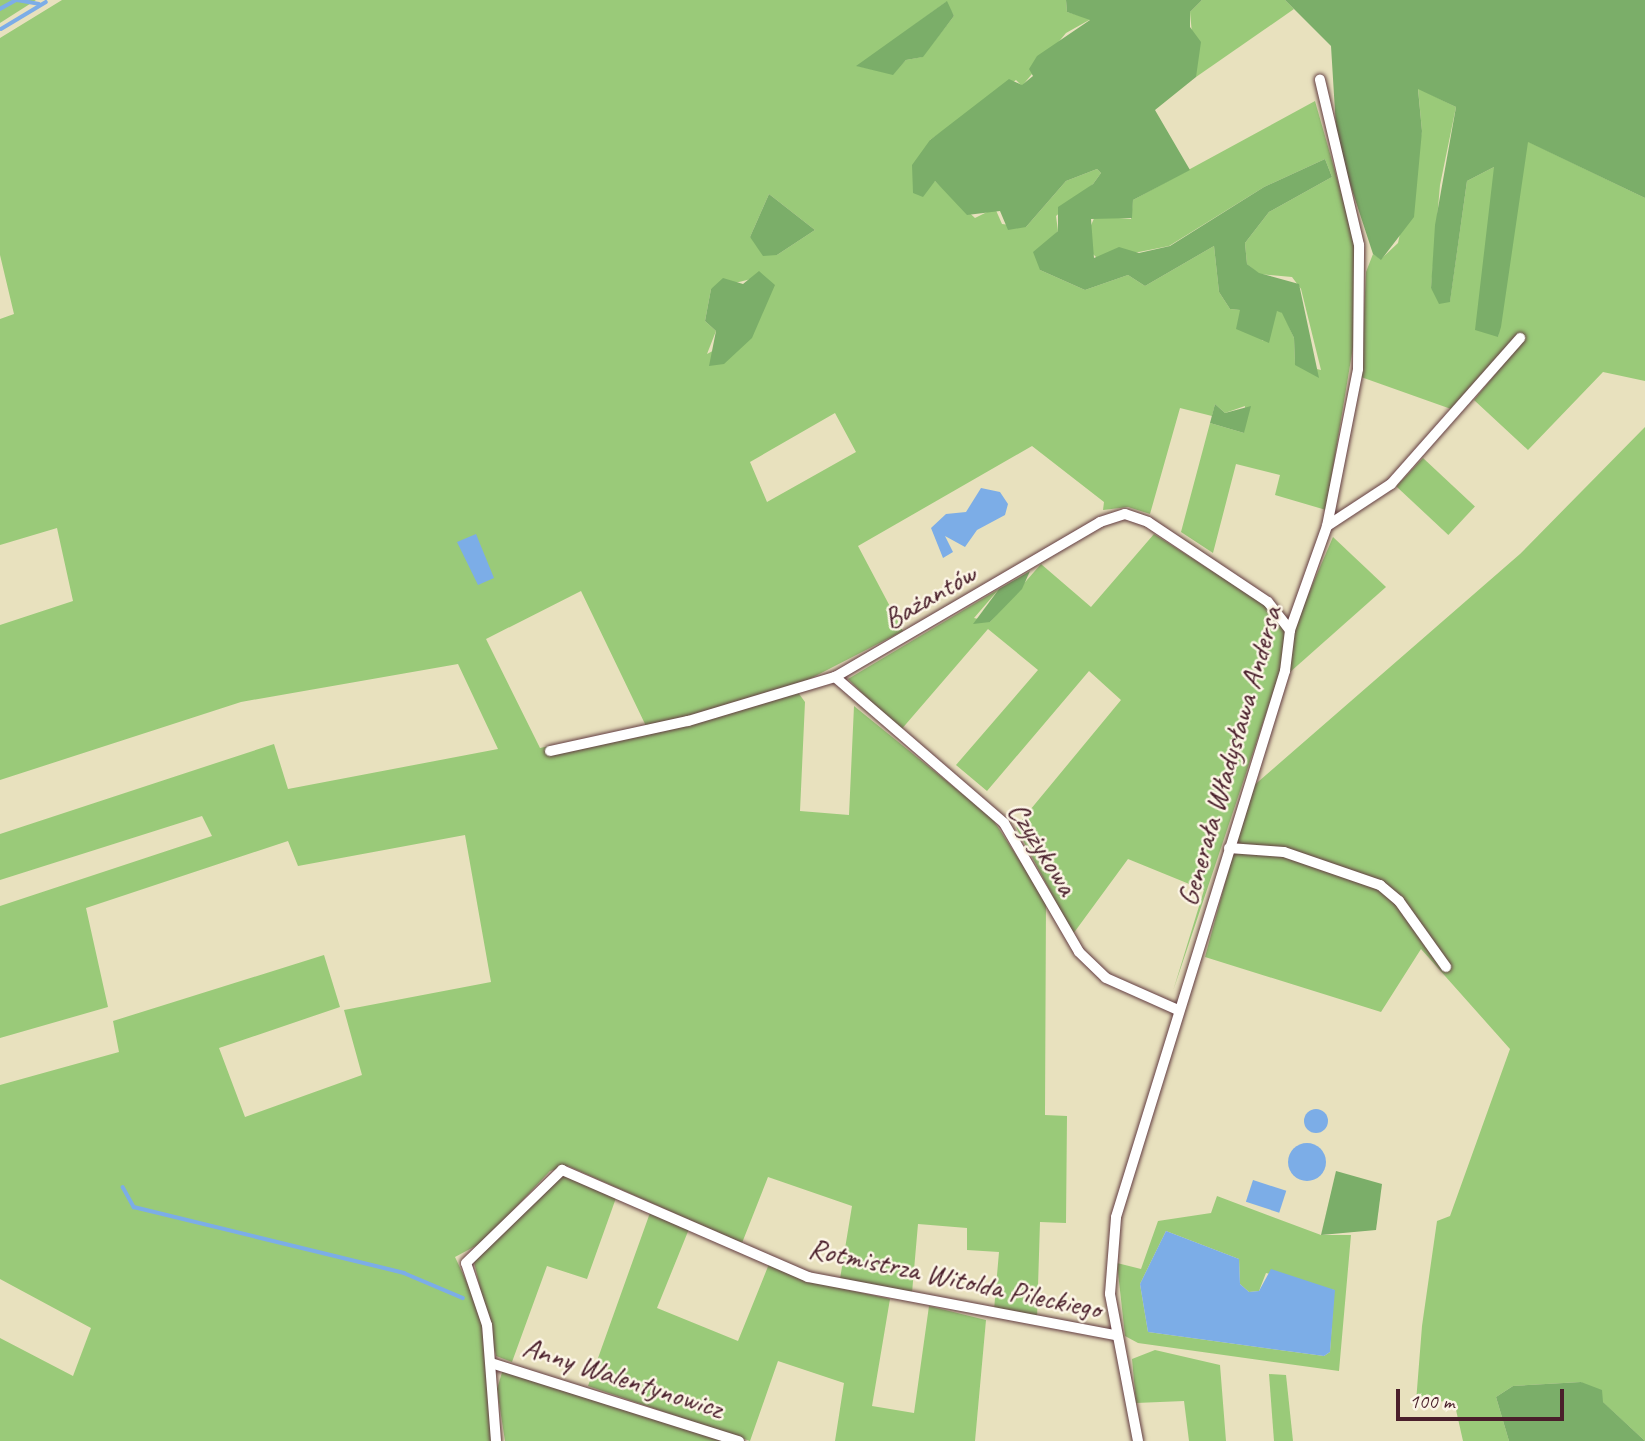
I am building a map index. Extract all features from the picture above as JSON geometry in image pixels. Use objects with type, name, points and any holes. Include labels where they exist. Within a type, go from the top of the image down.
[{"type":"street","name":"Generała Władysława Andersa","points":[[1138,1441],[1116,1335],[1109,1282],[1116,1217],[1285,671],[1290,630],[1327,526],[1356,376],[1363,307],[1355,225],[1320,80]]},
{"type":"street","points":[[1327,526],[1391,484],[1520,338]]},
{"type":"street","name":"Bażantów","points":[[550,751],[688,721],[835,677],[1100,522],[1125,514],[1148,522],[1268,602],[1290,630]]},
{"type":"street","name":"Czyżykowa","points":[[835,677],[1004,823],[1079,952],[1106,978],[1178,1010]]},
{"type":"street","points":[[1229,848],[1284,852],[1380,886],[1399,901],[1446,967]]},
{"type":"street","name":"Rotmistrza Witolda Pileckiego","points":[[491,1363],[485,1313],[466,1263],[551,1176],[567,1169],[808,1277],[1116,1335]]},
{"type":"street","points":[[491,1363],[496,1441]]},
{"type":"street","name":"Anny Walentynowicz","points":[[491,1363],[739,1441]]},
{"type":"green space","points":[[0,0],[36,0],[0,23]]},
{"type":"green space","points":[[62,0],[1066,0],[1067,12],[1091,19],[1066,33],[1022,86],[1016,80],[930,140],[927,184],[935,181],[975,218],[995,208],[1002,224],[1026,227],[1066,181],[1097,169],[1101,173],[1093,184],[1056,216],[1058,231],[1046,244],[1040,270],[1085,290],[1128,275],[1145,286],[1214,246],[1219,292],[1230,309],[1240,310],[1263,341],[1277,310],[1283,313],[1294,338],[1295,364],[1321,370],[1301,289],[1292,277],[1259,274],[1247,264],[1245,243],[1269,212],[1332,177],[1325,159],[1264,187],[1169,246],[1099,260],[1090,251],[1089,230],[1095,216],[1131,219],[1133,200],[1315,101],[1355,241],[1359,311],[1326,510],[1275,495],[1280,475],[1236,464],[1213,553],[1181,532],[1210,423],[1244,433],[1245,406],[1225,413],[1215,404],[1212,416],[1180,408],[1150,514],[1128,507],[1103,510],[1104,502],[1032,446],[858,546],[903,631],[794,687],[805,702],[800,811],[849,815],[854,706],[992,818],[1046,901],[1045,1115],[1067,1116],[1066,1223],[1040,1222],[1037,1319],[994,1310],[999,1252],[967,1250],[967,1228],[918,1224],[912,1293],[840,1279],[852,1206],[768,1177],[742,1243],[568,1166],[550,1171],[483,1242],[455,1257],[481,1312],[492,1441],[0,1441],[0,1338],[73,1376],[91,1328],[0,1279],[0,1085],[119,1052],[113,1021],[324,955],[340,1007],[219,1048],[245,1117],[362,1075],[344,1010],[491,982],[465,835],[298,866],[288,841],[86,908],[108,1007],[0,1038],[0,906],[212,836],[202,816],[0,880],[0,834],[274,744],[288,789],[498,749],[458,664],[241,702],[0,780],[0,625],[73,601],[57,528],[0,545],[0,319],[14,314],[0,255],[0,38]],"holes":[[[946,2],[954,16],[922,57],[906,60],[893,74],[858,66]],[[769,194],[815,230],[777,255],[750,237]],[[755,278],[770,291],[752,330],[707,354],[716,331],[705,321],[711,289]],[[835,413],[856,452],[767,502],[750,462]],[[581,591],[646,726],[540,748],[486,639]]]},
{"type":"green space","points":[[1066,0],[1202,0],[1190,12],[1190,27],[1201,42],[1196,77],[1155,110],[1190,170],[1133,200],[1132,218],[1091,219],[1094,258],[1119,247],[1139,253],[1170,246],[1264,187],[1325,159],[1332,177],[1269,212],[1245,243],[1247,264],[1259,273],[1299,284],[1319,378],[1295,365],[1294,338],[1282,313],[1277,311],[1269,343],[1236,329],[1240,310],[1230,309],[1219,292],[1214,246],[1145,286],[1128,275],[1085,290],[1040,270],[1033,252],[1058,231],[1058,207],[1093,184],[1101,173],[1097,169],[1066,181],[1026,227],[1008,230],[1000,211],[967,215],[935,181],[923,197],[913,193],[912,165],[930,140],[1009,79],[1022,85],[1033,76],[1029,69],[1037,56],[1090,20],[1067,12]]},
{"type":"green space","points":[[1202,0],[1285,0],[1294,9],[1196,77],[1190,12]]},
{"type":"green space","points":[[1285,0],[1645,0],[1645,198],[1528,142],[1501,327],[1498,337],[1475,330],[1494,167],[1467,181],[1450,302],[1439,304],[1431,288],[1435,225],[1456,107],[1418,89],[1422,131],[1414,217],[1381,260],[1373,254],[1337,144],[1331,46]]},
{"type":"green space","points":[[947,1],[954,16],[923,57],[906,60],[893,75],[856,66]]},
{"type":"green space","points":[[1418,88],[1456,107],[1440,185],[1431,288],[1450,301],[1467,181],[1494,167],[1498,337],[1527,141],[1645,198],[1645,381],[1603,372],[1528,450],[1474,400],[1521,343],[1451,409],[1361,377],[1366,272],[1373,254],[1381,259],[1398,243],[1422,131]]},
{"type":"green space","points":[[769,194],[815,230],[777,255],[763,256],[750,237]]},
{"type":"green space","points":[[759,271],[775,285],[752,338],[724,364],[709,366],[716,331],[705,321],[711,289],[723,278],[743,284]]},
{"type":"green space","points":[[1215,404],[1225,413],[1251,406],[1244,433],[1210,423]]},
{"type":"green space","points":[[1645,427],[1645,1441],[1581,1382],[1513,1386],[1496,1397],[1509,1441],[1463,1441],[1454,1401],[1416,1402],[1422,1326],[1437,1221],[1450,1216],[1510,1049],[1421,949],[1381,1012],[1205,957],[1251,788],[1520,554]]},
{"type":"green space","points":[[1423,458],[1475,506],[1448,535],[1396,487]]},
{"type":"green space","points":[[1154,534],[1265,605],[1285,632],[1286,654],[1173,991],[1204,890],[1128,859],[1073,934],[1016,827],[1121,700],[1089,671],[987,791],[956,765],[1038,670],[988,629],[900,731],[848,679],[999,589],[974,618],[990,622],[1041,564],[1091,607]]},
{"type":"green space","points":[[1333,537],[1386,587],[1289,673],[1295,625]]},
{"type":"green space","points":[[1030,571],[1022,589],[990,622],[973,624],[999,589]]},
{"type":"green space","points":[[1336,1171],[1382,1184],[1376,1230],[1321,1235]]},
{"type":"green space","points":[[570,1173],[616,1198],[587,1279],[547,1266],[512,1362],[496,1356],[474,1262],[554,1177]]},
{"type":"green space","points":[[1217,1196],[1321,1235],[1351,1235],[1339,1371],[1138,1343],[1125,1336],[1117,1263],[1141,1269],[1158,1221],[1211,1213]],"holes":[[[1166,1231],[1239,1259],[1240,1284],[1249,1292],[1259,1291],[1266,1273],[1334,1290],[1330,1352],[1324,1356],[1148,1332],[1140,1284]]]},
{"type":"green space","points":[[651,1210],[689,1229],[657,1308],[738,1341],[769,1264],[808,1281],[890,1299],[872,1406],[914,1413],[929,1306],[986,1320],[975,1441],[835,1441],[844,1383],[778,1361],[750,1441],[588,1386]]},
{"type":"green space","points":[[1155,1350],[1220,1365],[1226,1441],[1189,1441],[1184,1401],[1136,1403],[1132,1359]]},
{"type":"green space","points":[[503,1369],[729,1441],[505,1441],[497,1389]]},
{"type":"green space","points":[[1269,1374],[1286,1375],[1293,1441],[1274,1441]]},
{"type":"green space","points":[[1581,1382],[1602,1390],[1603,1402],[1645,1441],[1509,1441],[1496,1397],[1513,1386]]},
{"type":"water","points":[[981,488],[1000,492],[1008,504],[1005,515],[977,530],[965,547],[945,536],[953,552],[943,558],[931,528],[946,514],[966,512]]},
{"type":"water","points":[[476,534],[494,578],[478,585],[457,542]]},
{"type":"water","points":[[1316,1109],[1324,1113],[1328,1121],[1324,1129],[1316,1133],[1308,1129],[1304,1121],[1308,1113]]},
{"type":"water","points":[[1307,1143],[1320,1149],[1326,1162],[1320,1175],[1307,1181],[1294,1175],[1288,1162],[1294,1149]]},
{"type":"water","points":[[1253,1180],[1286,1191],[1279,1213],[1246,1202]]},
{"type":"water","points":[[1166,1231],[1239,1259],[1240,1284],[1249,1292],[1259,1291],[1271,1269],[1335,1290],[1330,1352],[1324,1356],[1148,1332],[1140,1284]]},
{"type":"waterway","points":[[0,9],[16,0]]},
{"type":"waterway","points":[[17,0],[39,4]]},
{"type":"waterway","points":[[1,29],[46,2]]},
{"type":"waterway","points":[[123,1187],[134,1207],[404,1273],[463,1298]]}]
